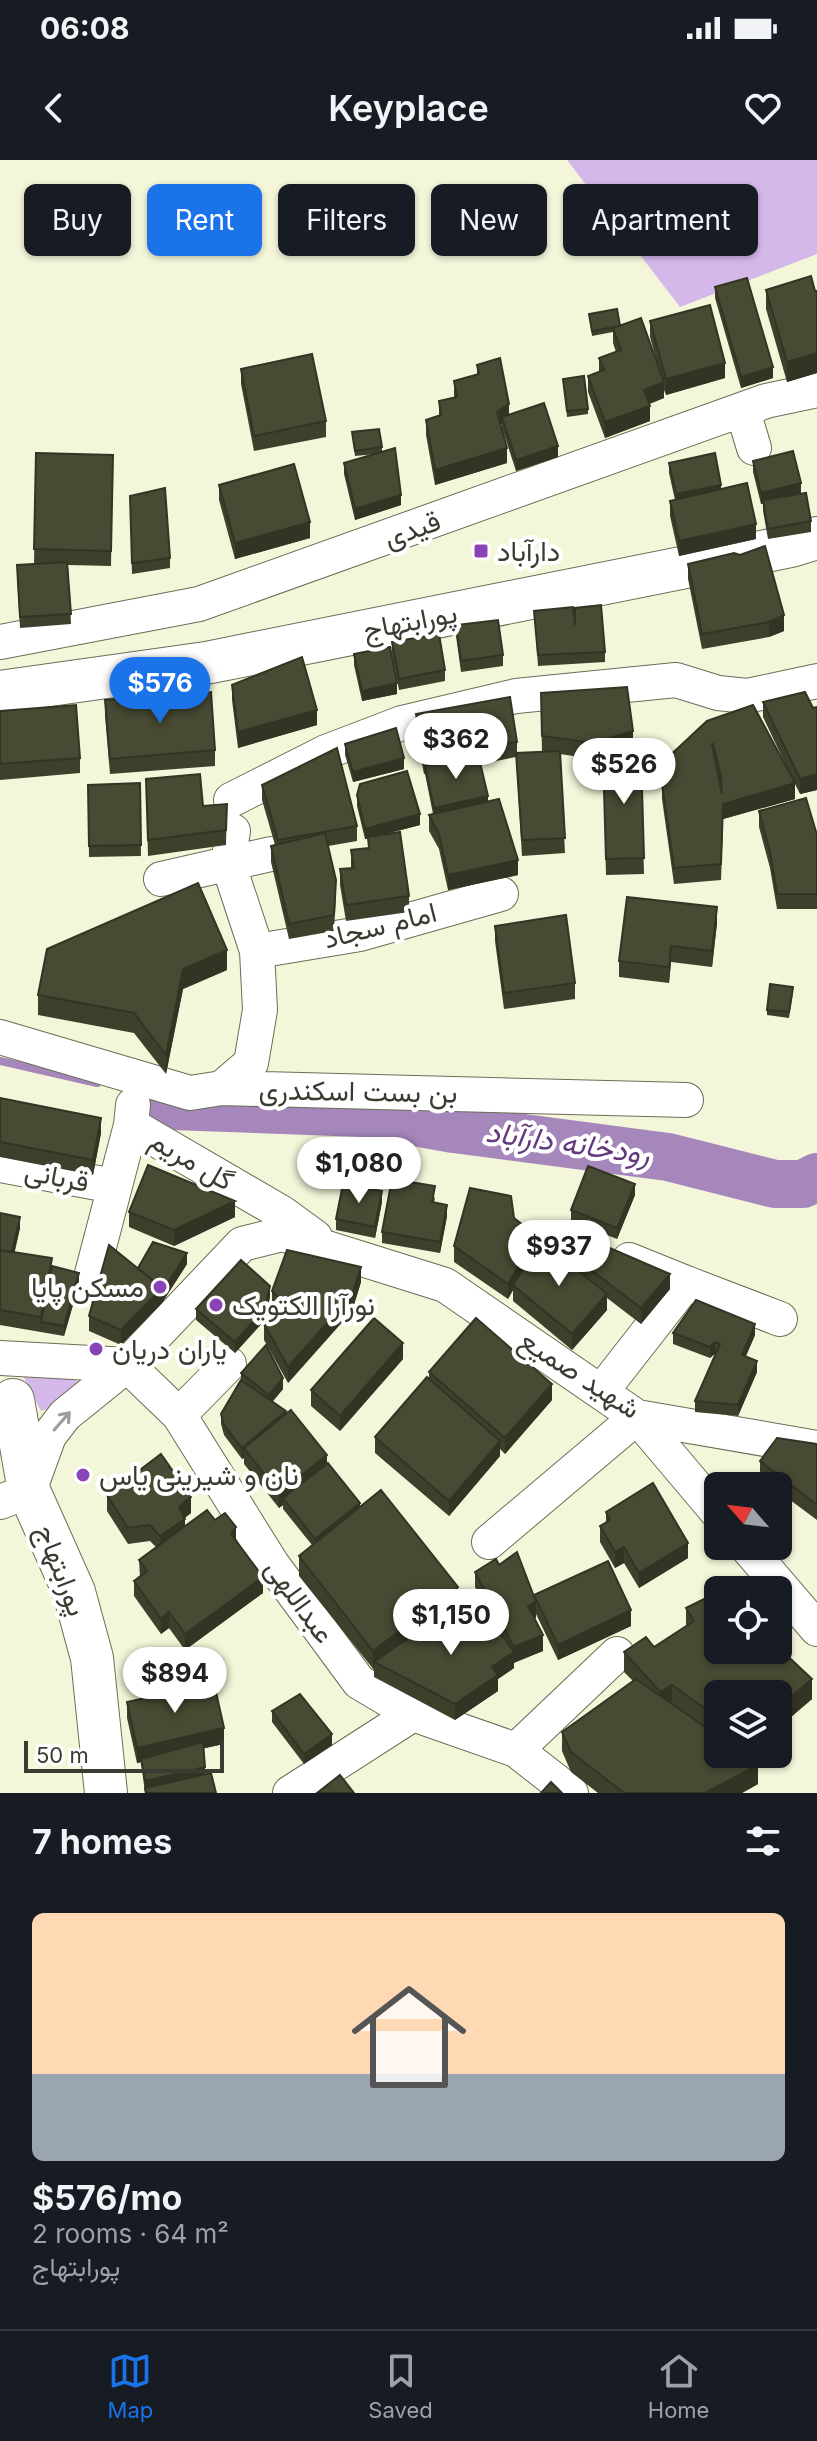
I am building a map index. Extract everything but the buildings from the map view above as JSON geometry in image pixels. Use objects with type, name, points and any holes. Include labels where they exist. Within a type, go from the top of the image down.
[{"type":"main road","name":"پورابتهاج","points":[[0,692],[206,663],[791,546],[817,538]]},
{"type":"main road","name":"پورابتهاج","points":[[4,1405],[10,1486],[74,1592],[92,1658],[106,1793]]},
{"type":"street","name":"قیدی","points":[[0,642],[199,604],[766,401],[817,390]]},
{"type":"street","points":[[743,411],[754,448]]},
{"type":"street","points":[[161,879],[231,831],[326,752],[402,723],[516,696],[676,680],[718,693],[747,696],[817,681]]},
{"type":"street","points":[[231,831],[271,854]]},
{"type":"street","points":[[222,1088],[251,1063],[260,1010],[257,951],[231,831]]},
{"type":"street","name":"امام سجاد","points":[[257,951],[360,934],[501,894]]},
{"type":"street","name":"بن بست اسکندری","points":[[0,1037],[190,1093],[222,1088],[686,1100]]},
{"type":"street","points":[[89,1285],[131,1125],[136,1077]]},
{"type":"street","name":"گل مریم","points":[[131,1125],[282,1213],[332,1249]]},
{"type":"street","name":"قربانی","points":[[0,1165],[114,1186]]},
{"type":"street","name":"شهید صمیع","points":[[10,1486],[65,1415],[127,1365],[242,1244],[282,1234],[445,1285],[637,1417],[817,1448]]},
{"type":"street","points":[[598,1248],[780,1319]]},
{"type":"street","points":[[601,1392],[686,1283]]},
{"type":"street","points":[[0,1358],[127,1365]]},
{"type":"street","points":[[179,1415],[229,1364]]},
{"type":"street","name":"عبداللهی","points":[[127,1365],[179,1415],[272,1564],[359,1682],[413,1714],[516,1750],[548,1787]]},
{"type":"street","points":[[489,1542],[637,1417],[704,1496]]},
{"type":"street","points":[[758,1560],[817,1629]]},
{"type":"street","points":[[516,1750],[617,1654]]},
{"type":"street","points":[[290,1793],[413,1714]]},
{"type":"shaded area","points":[[567,160],[817,160],[817,254],[680,307],[641,256],[758,256],[758,184],[585,184]]},
{"type":"shaded area","points":[[18,1366],[57,1370],[88,1387],[63,1404],[41,1411]]},
{"type":"waterway","name":"رودخانه دارآباد","points":[[0,1061],[97,1083]]},
{"type":"waterway","name":"رودخانه دارآباد","points":[[172,1106],[364,1113],[454,1129],[668,1157],[775,1184],[803,1184],[817,1177]]},
{"type":"place","name":"دارآباد","points":[[481,551]]},
{"type":"place","name":"مسکن پایا","points":[[160,1287]]},
{"type":"place","name":"نورآرا الکتویک","points":[[216,1305]]},
{"type":"place","name":"یاران دریان","points":[[96,1349]]},
{"type":"place","name":"نان و شیرینی یاس","points":[[83,1475]]}]
